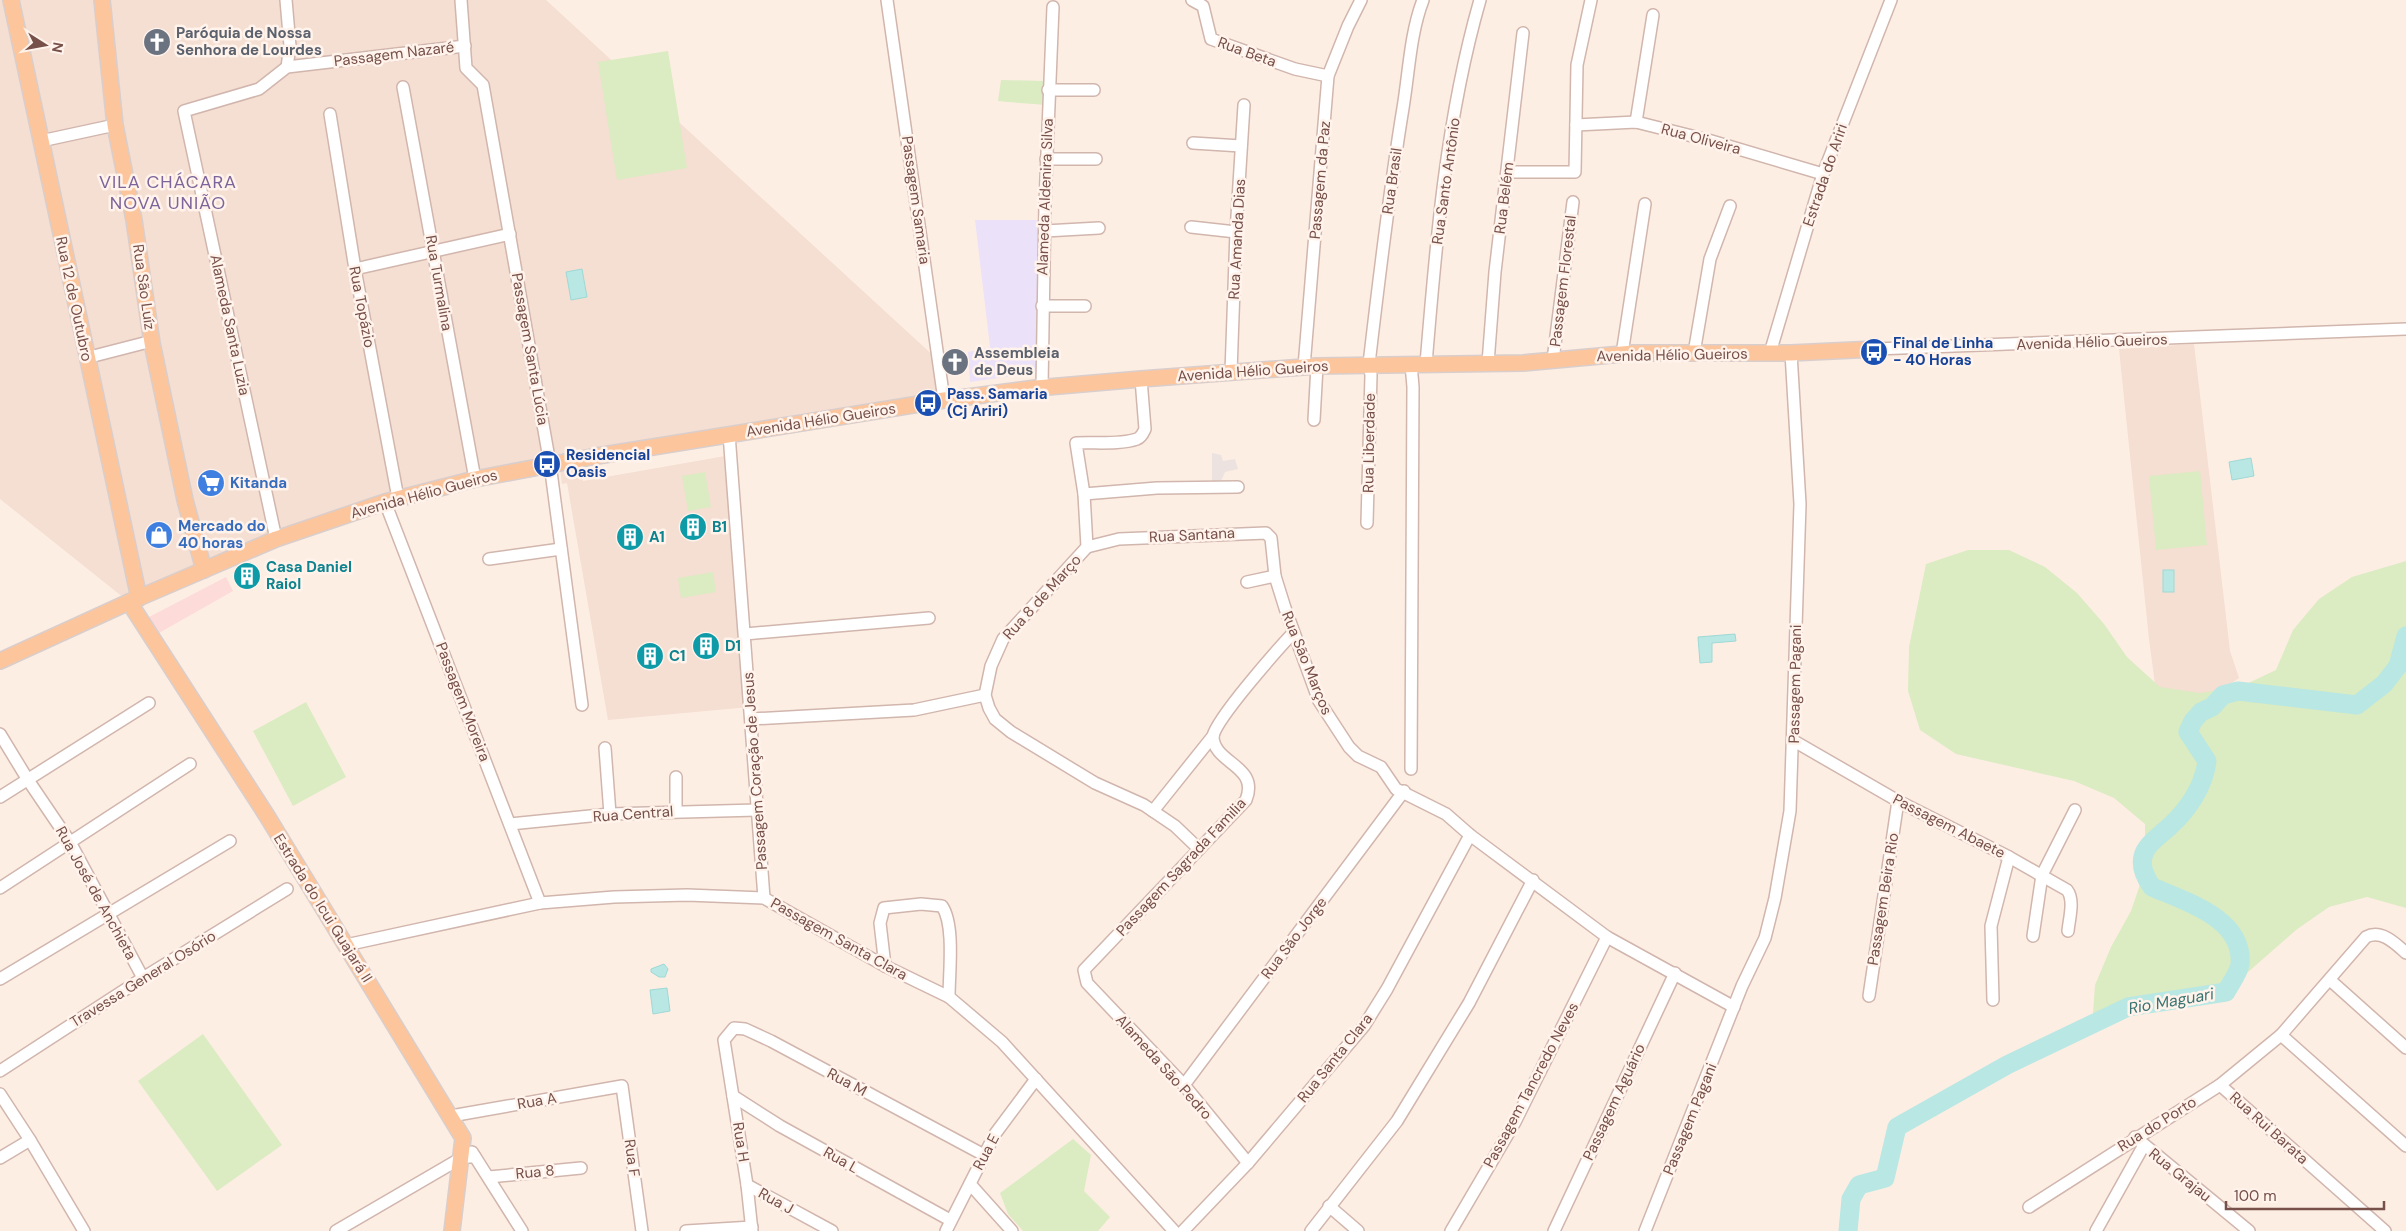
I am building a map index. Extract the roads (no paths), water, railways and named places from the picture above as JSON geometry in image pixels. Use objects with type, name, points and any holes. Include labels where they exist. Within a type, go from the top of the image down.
[{"type":"main road","name":"Rua 12 de Outubro","points":[[11,0],[86,358],[134,600]]},
{"type":"main road","name":"Rua São Luíz","points":[[102,0],[115,126],[134,220],[152,341],[185,500],[204,570]]},
{"type":"main road","name":"Avenida Hélio Gueiros","points":[[0,661],[134,600],[276,539],[392,500],[475,479],[550,464],[730,434],[944,400],[1042,388],[1232,372],[1370,364],[1488,363],[1553,360],[1622,354],[1791,353],[1874,349]]},
{"type":"main road","name":"Estrada do Icui Guajará II","points":[[134,600],[463,1138],[468,1158],[452,1231]]},
{"type":"street","points":[[286,0],[290,46],[288,67]]},
{"type":"street","name":"Passagem Santa Lúcia","points":[[462,0],[466,68],[482,85],[550,464],[582,705]]},
{"type":"street","name":"Passagem Samaria","points":[[887,0],[944,400]]},
{"type":"street","name":"Rua Beta","points":[[1192,0],[1205,3],[1211,39],[1295,69],[1328,76]]},
{"type":"street","name":"Passagem da Paz","points":[[1314,420],[1310,367],[1328,76],[1348,26],[1361,0]]},
{"type":"street","name":"Rua Brasil","points":[[1370,364],[1391,181],[1410,56],[1417,17],[1423,0]]},
{"type":"street","name":"Rua Santo Antônio","points":[[1426,364],[1439,212],[1465,58],[1480,0]]},
{"type":"street","points":[[1507,172],[1575,172],[1577,65],[1592,0]]},
{"type":"street","name":"Estrada do Ariri","points":[[1770,353],[1823,174],[1891,0]]},
{"type":"street","name":"Alameda Aldenira Silva","points":[[1042,388],[1046,159],[1053,7]]},
{"type":"street","points":[[1636,122],[1653,15]]},
{"type":"street","name":"Rua Belém","points":[[1488,363],[1495,272],[1523,34]]},
{"type":"street","name":"Passagem Nazaré","points":[[288,67],[465,46]]},
{"type":"street","name":"Alameda Santa Luzia","points":[[276,539],[184,111],[259,89],[288,67]]},
{"type":"street","name":"Rua Turmalina","points":[[403,88],[475,479]]},
{"type":"street","points":[[1048,90],[1094,90]]},
{"type":"street","name":"Rua Amanda Dias","points":[[1232,372],[1236,232],[1244,105]]},
{"type":"street","name":"Rua Topázio","points":[[330,114],[392,500]]},
{"type":"street","name":"Rua Oliveira","points":[[1576,125],[1636,122],[1708,140],[1823,174]]},
{"type":"street","points":[[41,141],[115,126]]},
{"type":"street","points":[[1192,143],[1241,146]]},
{"type":"street","points":[[1046,159],[1096,159]]},
{"type":"street","name":"Passagem Florestal","points":[[1553,360],[1573,202]]},
{"type":"street","points":[[1622,354],[1645,204]]},
{"type":"street","points":[[1694,353],[1710,259],[1730,206]]},
{"type":"street","points":[[1190,227],[1236,232]]},
{"type":"street","points":[[1045,231],[1099,228]]},
{"type":"street","points":[[354,269],[510,234]]},
{"type":"street","points":[[1042,306],[1085,306]]},
{"type":"street","name":"Avenida Hélio Gueiros","points":[[1874,349],[2406,329]]},
{"type":"street","points":[[86,358],[152,341]]},
{"type":"street","name":"Passagem Pagani","points":[[1645,1231],[1734,1007],[1764,938],[1775,898],[1790,811],[1794,742],[1800,504],[1791,353]]},
{"type":"street","name":"Rua Liberdade","points":[[1367,522],[1370,364]]},
{"type":"street","points":[[1411,364],[1413,387],[1411,769]]},
{"type":"street","name":"Rua 8 de Março","points":[[985,695],[991,666],[1003,639],[1087,548],[1084,494],[1076,442],[1137,439],[1141,436],[1145,430],[1141,379]]},
{"type":"street","name":"Passagem Coração de Jesus","points":[[730,434],[764,898]]},
{"type":"street","points":[[1084,494],[1157,488],[1238,487]]},
{"type":"street","name":"Passagem Moreira","points":[[392,500],[540,903]]},
{"type":"street","name":"Rua Santana","points":[[1087,548],[1120,539],[1261,532],[1266,533],[1271,538],[1274,561]]},
{"type":"street","points":[[489,558],[561,549]]},
{"type":"street","name":"Rua São Marços","points":[[1274,561],[1275,576],[1293,633],[1319,701],[1338,734],[1358,756],[1381,767],[1396,789],[1404,791]]},
{"type":"street","points":[[1248,582],[1275,576]]},
{"type":"street","points":[[745,634],[929,618]]},
{"type":"street","points":[[1153,811],[1213,736],[1217,726],[1293,633]]},
{"type":"street","points":[[751,720],[914,710],[985,695],[995,719],[1011,732],[1062,764],[1153,811],[1175,826],[1199,849]]},
{"type":"street","points":[[0,797],[149,703]]},
{"type":"street","name":"Rua José de Anchieta","points":[[0,734],[28,780],[70,842],[108,916],[143,978]]},
{"type":"street","name":"Passagem Sagrada Familia","points":[[1084,970],[1246,800],[1250,791],[1247,780],[1242,771],[1217,748],[1213,736]]},
{"type":"street","name":"Passagem Abaete","points":[[1794,742],[1898,801],[2058,884],[2070,894],[2071,908],[2068,931]]},
{"type":"street","points":[[606,748],[610,814]]},
{"type":"street","points":[[0,888],[190,764]]},
{"type":"street","points":[[676,777],[676,811]]},
{"type":"street","points":[[1404,791],[1446,814],[1470,836],[1533,880],[1607,937],[1734,1007]]},
{"type":"street","name":"Rua São Jorge","points":[[1184,1086],[1404,791]]},
{"type":"street","name":"Passagem Beira Rio","points":[[1869,996],[1898,801]]},
{"type":"street","name":"Rua Central","points":[[510,824],[610,814],[757,810]]},
{"type":"street","points":[[2033,936],[2042,875],[2075,810]]},
{"type":"street","name":"Rua Santa Clara","points":[[1183,1231],[1248,1163],[1364,1026],[1387,989],[1470,836]]},
{"type":"street","points":[[0,979],[108,916],[230,840]]},
{"type":"street","points":[[1993,1000],[1991,926],[2009,857]]},
{"type":"street","points":[[1310,1231],[1397,1121],[1469,1003],[1533,880]]},
{"type":"street","name":"Travessa General Osório","points":[[0,1071],[143,978],[287,889]]},
{"type":"street","name":"Passagem Santa Clara","points":[[346,945],[540,903],[687,895],[764,898],[884,966],[949,997],[1002,1042],[1174,1231]]},
{"type":"street","points":[[884,966],[880,923],[884,908],[921,904],[942,906],[946,912],[949,933],[949,997]]},
{"type":"street","name":"Rua do Porto","points":[[2029,1207],[2135,1137],[2220,1085],[2281,1035],[2330,980],[2361,941],[2371,934],[2384,936],[2406,953]]},
{"type":"street","name":"Passagem Tancredo Neves","points":[[1451,1231],[1515,1122],[1607,937]]},
{"type":"street","name":"Alameda São Pedro","points":[[1084,970],[1087,983],[1184,1086],[1248,1163]]},
{"type":"street","name":"Passagem Aguário","points":[[1554,1231],[1675,973]]},
{"type":"street","points":[[2330,980],[2406,1048]]},
{"type":"street","name":"Rua M","points":[[726,1054],[724,1040],[730,1032],[734,1028],[745,1029],[771,1041],[984,1155]]},
{"type":"street","points":[[2281,1035],[2406,1146]]},
{"type":"street","name":"Rua H","points":[[726,1054],[748,1185],[752,1229]]},
{"type":"street","name":"Rua E","points":[[946,1231],[995,1134],[1036,1079]]},
{"type":"street","name":"Rua Rui Barata","points":[[2220,1085],[2385,1231]]},
{"type":"street","name":"Rua A","points":[[451,1116],[622,1086]]},
{"type":"street","name":"Rua F","points":[[622,1086],[642,1231]]},
{"type":"street","points":[[0,1094],[30,1140],[84,1231]]},
{"type":"street","name":"Rua L","points":[[733,1096],[780,1126],[950,1220]]},
{"type":"street","name":"Rua Grajau","points":[[2135,1137],[2249,1231]]},
{"type":"street","points":[[0,1158],[30,1140]]},
{"type":"street","points":[[2096,1231],[2144,1145]]},
{"type":"street","points":[[336,1231],[468,1158],[489,1176],[522,1231]]},
{"type":"street","name":"Rua 8","points":[[489,1176],[581,1168]]},
{"type":"street","points":[[970,1184],[1012,1231]]},
{"type":"street","name":"Rua J","points":[[748,1185],[832,1231]]},
{"type":"street","points":[[1329,1206],[1358,1231]]},
{"type":"street","points":[[686,1231],[752,1229]]},
{"type":"water","points":[[582,269],[587,297],[571,300],[566,272]]},
{"type":"water","points":[[2251,458],[2254,476],[2232,480],[2229,462]]},
{"type":"water","points":[[2163,570],[2174,570],[2174,592],[2163,592]]},
{"type":"water","points":[[1735,634],[1736,641],[1712,643],[1712,662],[1700,663],[1698,637]]},
{"type":"water","points":[[664,964],[668,969],[665,977],[659,977],[651,972],[651,969]]},
{"type":"water","points":[[667,988],[670,1011],[653,1014],[650,990]]},
{"type":"waterway","name":"Rio Maguari","points":[[1848,1231],[1851,1199],[1859,1185],[1885,1178],[1897,1127],[2007,1065],[2128,1007],[2226,992],[2240,964],[2239,948],[2232,935],[2222,923],[2210,914],[2180,898],[2152,887],[2142,865],[2147,847],[2183,813],[2199,788],[2207,761],[2188,732],[2193,721],[2201,712],[2212,707],[2223,695],[2238,691],[2357,705],[2384,684],[2398,666],[2406,636]]},
{"type":"place","name":"Paróquia de Nossa Senhora de Lourdes","points":[[157,42]]},
{"type":"place","name":"Final de Linha - 40 Horas","points":[[1874,352]]},
{"type":"place","name":"Assembleia de Deus","points":[[955,362]]},
{"type":"place","name":"Pass. Samaria (Cj Ariri)","points":[[928,403]]},
{"type":"place","name":"Residencial Oasis","points":[[547,464]]},
{"type":"place","name":"Kitanda","points":[[211,483]]},
{"type":"place","name":"B1","points":[[693,527]]},
{"type":"place","name":"Mercado do 40 horas","points":[[159,535]]},
{"type":"place","name":"A1","points":[[630,537]]},
{"type":"place","name":"Casa Daniel Raiol","points":[[247,576]]},
{"type":"place","name":"D1","points":[[706,646]]},
{"type":"place","name":"C1","points":[[650,656]]},
{"type":"district","name":"VILA CHÁCARA NOVA UNIÃO","points":[[168,192]]}]
